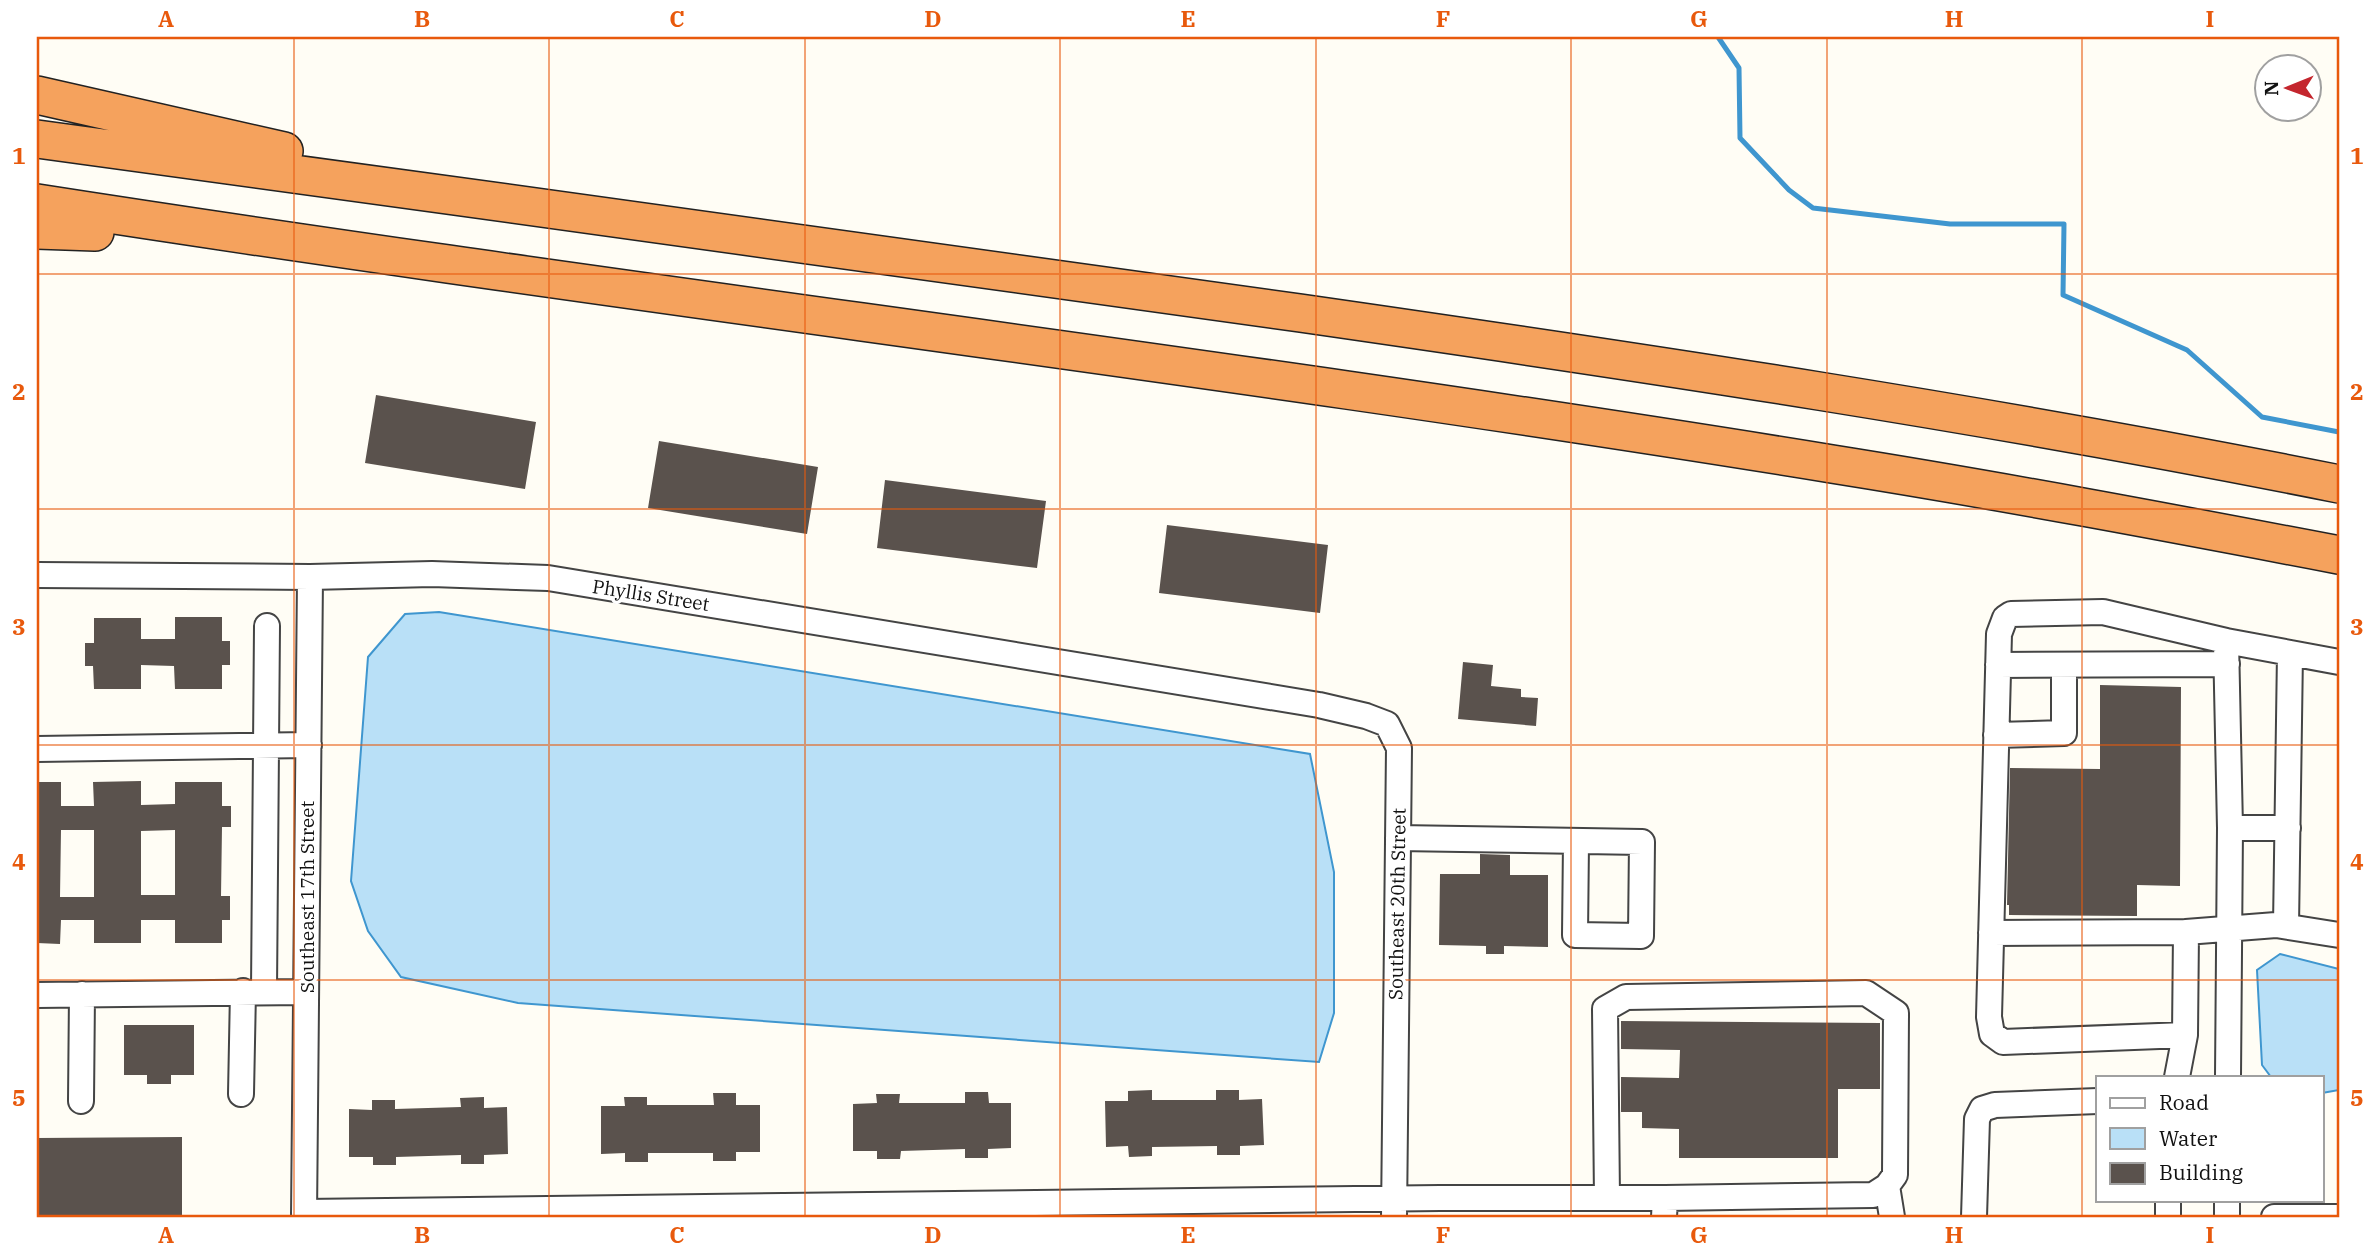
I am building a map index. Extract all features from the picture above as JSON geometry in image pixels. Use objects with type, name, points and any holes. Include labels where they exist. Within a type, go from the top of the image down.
[{"type":"highway","points":[[37,95],[299,154],[475,200]]},
{"type":"highway","points":[[37,139],[1127,288],[1558,350],[1858,398],[2339,484]]},
{"type":"highway","points":[[37,203],[1397,397],[1860,468],[2339,555]]},
{"type":"highway","points":[[37,230],[233,233]]},
{"type":"street","name":"Phyllis Street","points":[[37,575],[310,577],[432,574],[548,578],[1259,695]]},
{"type":"street","name":"Southeast 17th Street","points":[[304,1214],[310,577]]},
{"type":"street","points":[[2185,1035],[2003,1042],[1992,1034],[1989,1017],[1999,634],[2005,618],[2011,614],[2103,612],[2227,652]]},
{"type":"street","points":[[241,1094],[254,991],[265,746],[267,626]]},
{"type":"street","points":[[2227,652],[2230,828],[2228,1076]]},
{"type":"street","points":[[1998,666],[2064,665],[2227,652],[2290,653],[2339,662]]},
{"type":"street","points":[[2286,926],[2290,653]]},
{"type":"street","points":[[1996,735],[2064,733],[2064,665]]},
{"type":"street","name":"Southeast 20th Street","points":[[1259,695],[1354,713],[1387,724],[1399,748],[1394,1208]]},
{"type":"street","points":[[37,750],[309,746]]},
{"type":"street","points":[[2230,828],[2288,828]]},
{"type":"street","points":[[1398,838],[1642,842],[1641,936],[1574,935],[1576,842]]},
{"type":"street","points":[[1991,933],[2186,932],[2276,925],[2339,935]]},
{"type":"street","points":[[2177,1076],[2185,1035],[2186,932]]},
{"type":"street","points":[[37,995],[306,992]]},
{"type":"street","points":[[304,1214],[1394,1208],[1607,1198],[1665,1208],[1873,1195],[1887,1186],[1895,1175],[1896,1013],[1866,993],[1626,998],[1605,1009],[1607,1198]]},
{"type":"street","points":[[81,1101],[82,994]]},
{"type":"street","points":[[1974,1217],[1976,1119],[1982,1109],[1995,1105],[2096,1101]]},
{"type":"street","points":[[1887,1186],[1892,1217]]},
{"type":"street","points":[[2274,1217],[2339,1217]]},
{"type":"water","points":[[439,612],[1310,754],[1334,872],[1334,1013],[1319,1062],[518,1003],[401,977],[368,931],[351,881],[368,657],[405,614]]},
{"type":"water","points":[[2280,954],[2339,969],[2339,1090],[2324,1093],[2324,1076],[2270,1076],[2262,1065],[2257,970]]},
{"type":"building","points":[[376,395],[536,422],[525,489],[365,463]]},
{"type":"building","points":[[659,441],[818,467],[807,534],[648,508]]},
{"type":"building","points":[[885,480],[1046,501],[1037,568],[877,548]]},
{"type":"building","points":[[1167,525],[1328,545],[1320,613],[1159,593]]},
{"type":"building","points":[[175,617],[222,617],[222,641],[230,641],[230,665],[222,665],[222,689],[175,689],[174,666],[141,665],[141,689],[94,689],[93,666],[85,666],[85,643],[94,643],[94,618],[141,618],[141,639],[175,639]]},
{"type":"building","points":[[1463,662],[1493,665],[1491,686],[1521,689],[1521,697],[1538,698],[1536,726],[1458,719]]},
{"type":"building","points":[[2100,685],[2181,687],[2180,886],[2137,885],[2137,916],[2009,915],[2010,768],[2100,769]]},
{"type":"building","points":[[141,781],[141,805],[175,804],[175,782],[222,782],[222,806],[231,806],[231,827],[222,827],[221,896],[230,896],[230,920],[222,920],[222,943],[175,943],[175,920],[141,920],[141,943],[94,943],[94,920],[61,920],[60,944],[37,943],[37,782],[61,782],[61,806],[94,806],[93,782]],"holes":[[[61,830],[94,830],[94,897],[60,897]],[[175,830],[175,895],[141,895],[141,831]]]},
{"type":"building","points":[[1480,854],[1510,855],[1510,875],[1548,875],[1548,947],[1504,946],[1504,954],[1486,954],[1486,946],[1439,945],[1440,874],[1480,874]]},
{"type":"building","points":[[1621,1021],[1880,1023],[1880,1089],[1838,1089],[1838,1158],[1679,1158],[1679,1129],[1642,1128],[1642,1112],[1621,1112],[1621,1077],[1679,1078],[1680,1050],[1621,1049]]},
{"type":"building","points":[[124,1025],[194,1025],[194,1075],[171,1075],[171,1084],[147,1084],[147,1075],[124,1075]]},
{"type":"building","points":[[1152,1090],[1152,1100],[1216,1100],[1216,1090],[1239,1090],[1239,1100],[1262,1099],[1264,1145],[1240,1146],[1240,1155],[1217,1155],[1217,1146],[1152,1147],[1152,1156],[1129,1157],[1128,1146],[1106,1147],[1105,1101],[1128,1101],[1128,1091]]},
{"type":"building","points":[[965,1092],[988,1092],[989,1103],[1011,1103],[1011,1148],[988,1149],[988,1158],[965,1158],[965,1149],[901,1151],[900,1159],[877,1159],[877,1151],[853,1151],[853,1104],[877,1103],[876,1094],[900,1094],[899,1103],[965,1103]]},
{"type":"building","points":[[713,1093],[736,1093],[736,1105],[760,1105],[760,1152],[736,1152],[736,1161],[713,1161],[713,1153],[648,1153],[648,1162],[625,1162],[625,1153],[601,1154],[601,1106],[625,1106],[624,1097],[647,1097],[647,1105],[714,1105]]},
{"type":"building","points":[[484,1097],[484,1108],[507,1107],[508,1154],[484,1155],[484,1164],[461,1164],[461,1155],[396,1157],[396,1165],[373,1165],[373,1157],[349,1157],[349,1109],[372,1110],[372,1100],[395,1100],[395,1109],[461,1107],[460,1098]]},
{"type":"building","points":[[182,1137],[182,1217],[37,1217],[37,1138]]},
{"type":"waterway","points":[[1718,37],[1739,68],[1740,138],[1789,190],[1813,208],[1950,224],[2064,224],[2063,295],[2187,350],[2262,417],[2339,432]]}]
